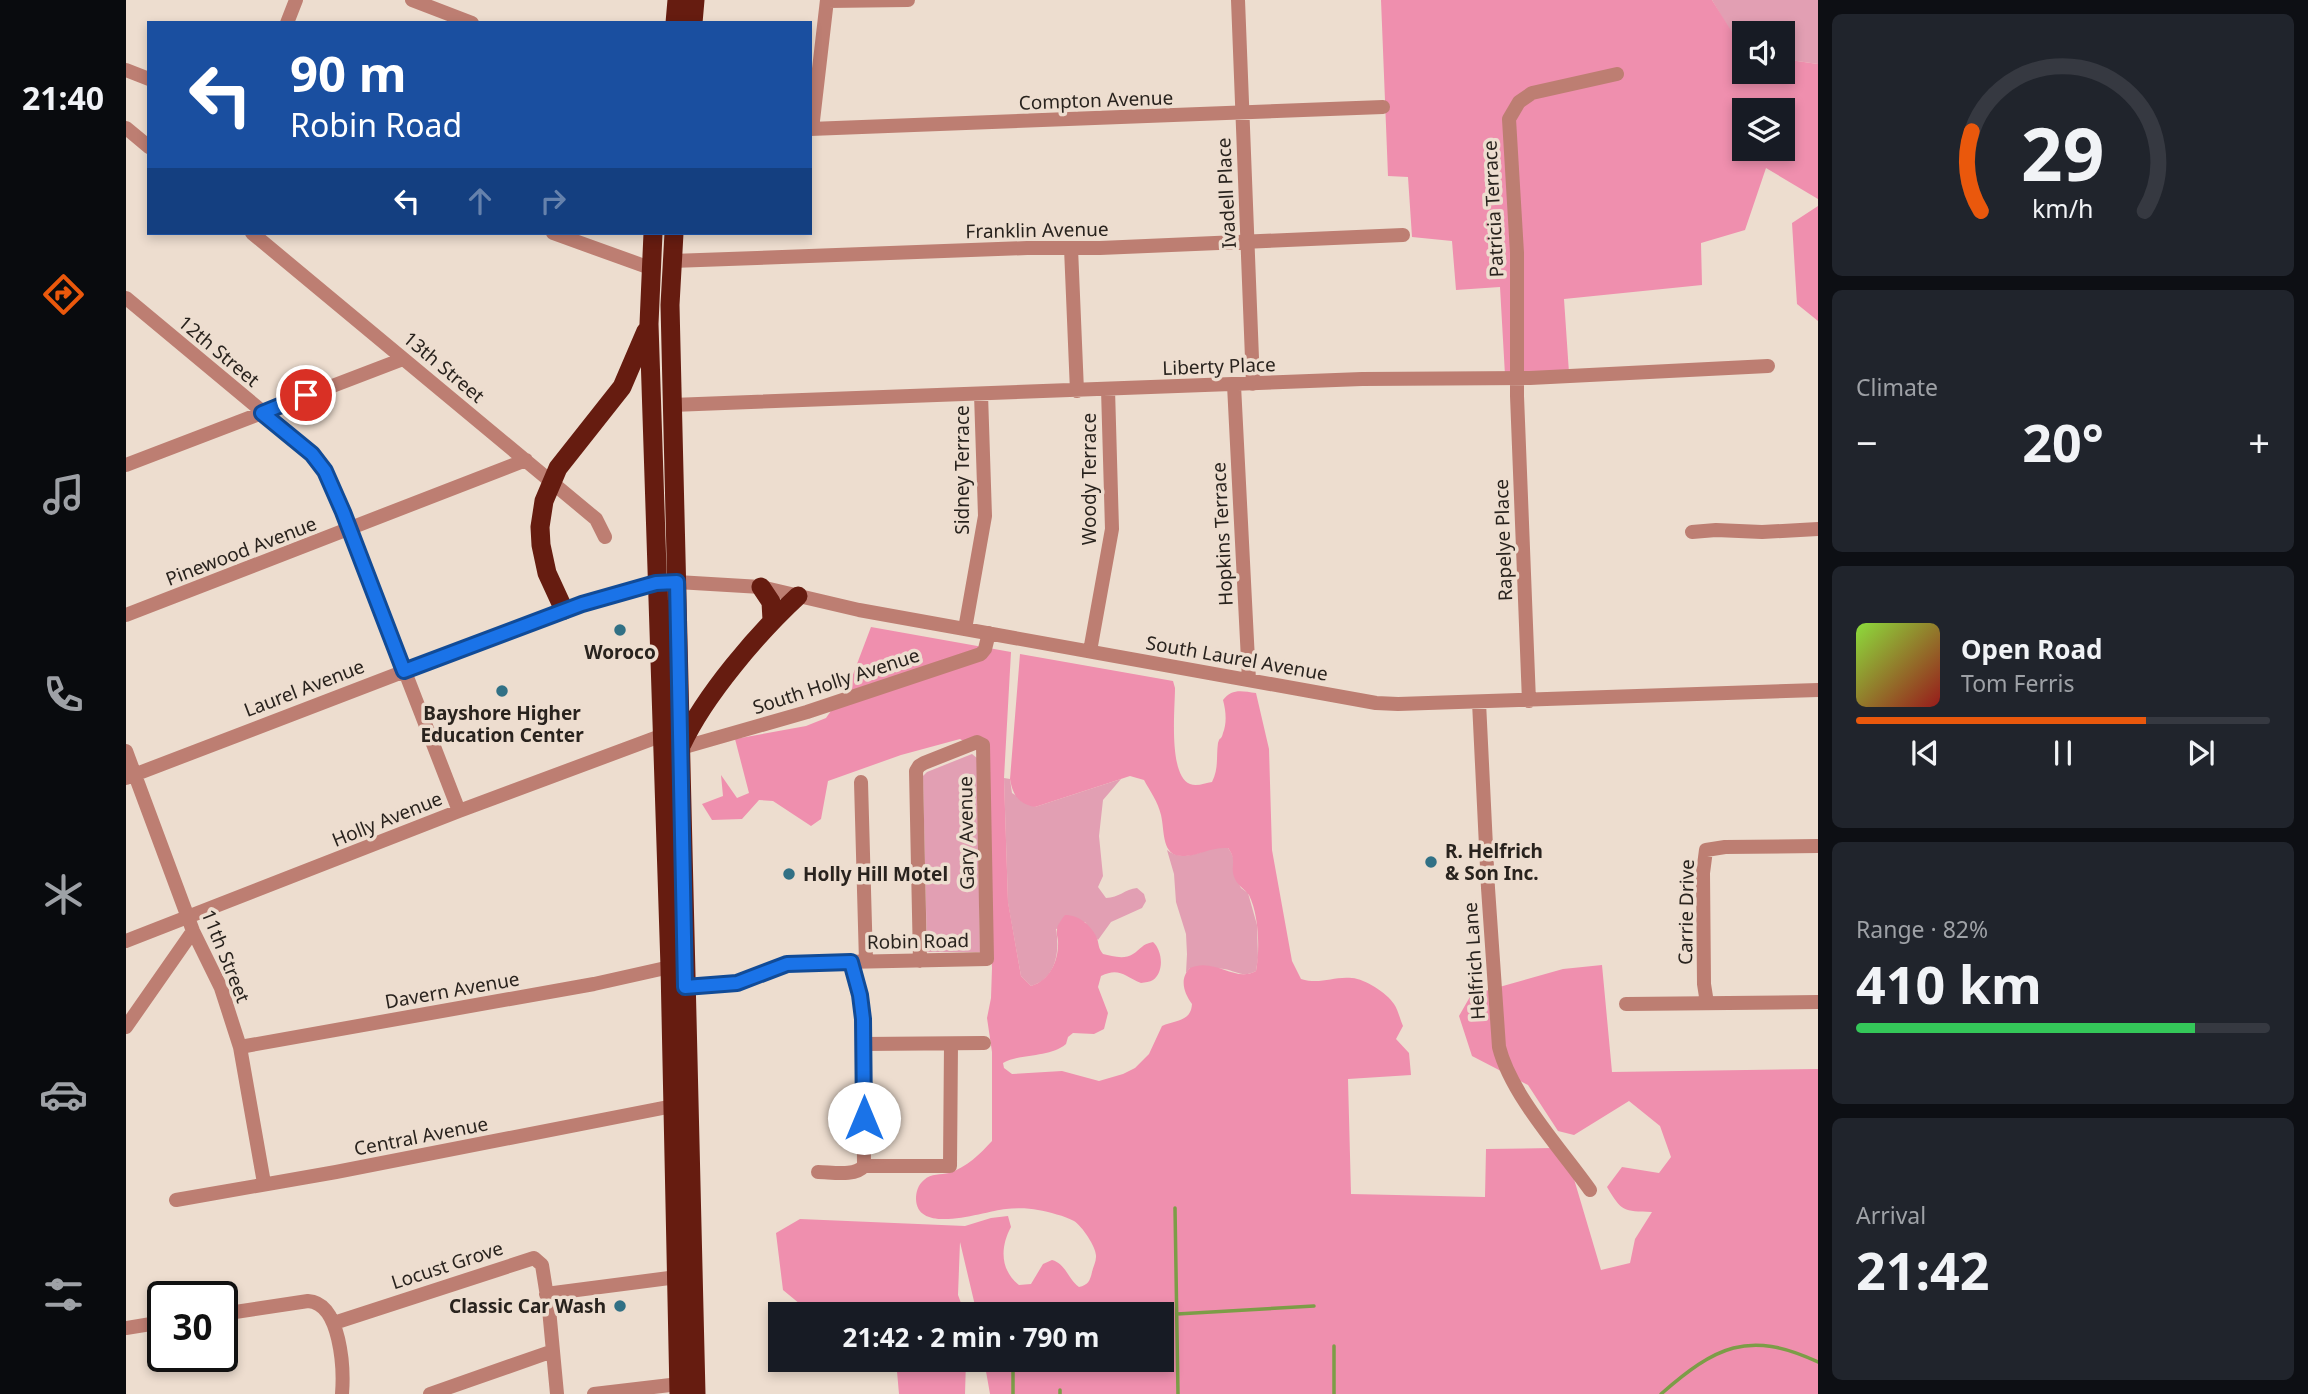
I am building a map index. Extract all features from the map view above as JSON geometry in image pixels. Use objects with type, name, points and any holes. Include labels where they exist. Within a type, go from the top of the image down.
[{"type":"highway","points":[[676,21],[677,0]]},
{"type":"highway","points":[[693,21],[695,0]]},
{"type":"highway","points":[[653,235],[649,324],[670,967],[679,1389]]},
{"type":"highway","points":[[674,235],[670,306],[696,1394]]},
{"type":"highway","points":[[564,610],[547,573],[541,545],[542,511],[558,468],[622,387],[649,324]]},
{"type":"highway","points":[[761,587],[771,602],[772,620]]},
{"type":"highway","points":[[681,748],[693,721],[772,620],[798,596]]},
{"type":"street","points":[[288,21],[296,0]]},
{"type":"street","points":[[412,0],[467,21]]},
{"type":"street","points":[[812,122],[827,0],[908,0]]},
{"type":"street","name":"Ivadell Place","points":[[1238,0],[1253,384]]},
{"type":"street","points":[[126,70],[147,78]]},
{"type":"street","name":"Patricia Terrace","points":[[1517,378],[1517,253],[1509,119],[1519,102],[1532,93],[1617,74]]},
{"type":"street","name":"Compton Avenue","points":[[812,130],[1383,107]]},
{"type":"street","points":[[126,128],[147,145]]},
{"type":"street","name":"13th Street","points":[[253,235],[596,519],[605,537]]},
{"type":"street","points":[[558,235],[650,268]]},
{"type":"street","name":"Franklin Avenue","points":[[672,261],[1403,235]]},
{"type":"street","points":[[1071,248],[1077,391]]},
{"type":"street","name":"12th Street","points":[[126,298],[319,461],[350,530],[459,811]]},
{"type":"street","points":[[126,464],[403,359]]},
{"type":"street","name":"Liberty Place","points":[[672,405],[1405,378],[1517,378],[1768,366]]},
{"type":"street","name":"Rapelye Place","points":[[1517,378],[1529,701]]},
{"type":"street","name":"Hopkins Terrace","points":[[1234,385],[1249,680]]},
{"type":"street","name":"Woody Terrace","points":[[1090,651],[1112,529],[1108,389]]},
{"type":"street","name":"Sidney Terrace","points":[[965,629],[985,516],[981,394]]},
{"type":"street","name":"Pinewood Avenue","points":[[126,615],[526,460]]},
{"type":"street","points":[[1692,532],[1818,529]]},
{"type":"street","name":"South Laurel Avenue","points":[[656,583],[761,587],[857,610],[1376,702],[1529,701],[1818,690]]},
{"type":"street","name":"Laurel Avenue","points":[[130,776],[564,610],[656,583]]},
{"type":"street","name":"South Holly Avenue","points":[[681,748],[807,712],[981,654],[989,634]]},
{"type":"street","name":"Helfrich Lane","points":[[1479,702],[1488,888],[1501,1052],[1506,1067],[1529,1106],[1590,1190]]},
{"type":"street","name":"Holly Avenue","points":[[126,941],[191,924],[459,811],[663,736]]},
{"type":"street","name":"Gary Avenue","points":[[920,961],[916,771],[924,763],[977,741],[983,745],[987,959]]},
{"type":"street","name":"11th Street","points":[[126,751],[130,776],[191,924],[221,988],[240,1047],[264,1183]]},
{"type":"street","points":[[818,1172],[854,1172],[860,1171],[864,1166],[862,1005],[858,962],[861,782]]},
{"type":"street","name":"Carrie Drive","points":[[1707,1003],[1704,984],[1703,873],[1706,850],[1725,847],[1818,846]]},
{"type":"street","points":[[126,1027],[191,924]]},
{"type":"street","name":"Robin Road","points":[[685,987],[737,983],[787,964],[987,959]]},
{"type":"street","name":"Davern Avenue","points":[[240,1047],[580,986],[670,967]]},
{"type":"street","points":[[1626,1004],[1818,1002]]},
{"type":"street","points":[[863,1044],[984,1043]]},
{"type":"street","points":[[864,1166],[950,1166],[951,1044]]},
{"type":"street","name":"Central Avenue","points":[[176,1200],[336,1172],[673,1106]]},
{"type":"street","name":"Locust Grove","points":[[334,1323],[527,1258],[534,1258],[542,1265],[547,1294],[557,1394]]},
{"type":"street","points":[[547,1294],[677,1277]]},
{"type":"street","points":[[238,1312],[315,1301],[321,1305],[334,1323],[343,1366],[342,1394]]},
{"type":"street","points":[[126,1328],[147,1325]]},
{"type":"street","points":[[430,1394],[553,1351]]},
{"type":"street","points":[[594,1394],[679,1389]]},
{"type":"shaded area","points":[[1381,0],[1712,0],[1732,32],[1732,84],[1795,84],[1795,61],[1818,64],[1818,199],[1766,168],[1745,230],[1701,243],[1702,285],[1564,299],[1569,373],[1505,375],[1500,287],[1456,290],[1452,241],[1412,237],[1408,177],[1388,176]]},
{"type":"shaded area","points":[[1712,0],[1818,0],[1818,64],[1795,61],[1795,21],[1732,21],[1732,34]]},
{"type":"shaded area","points":[[1818,206],[1818,321],[1797,304],[1792,223]]},
{"type":"shaded area","points":[[871,627],[1011,652],[1004,778],[1008,902],[1021,976],[1031,986],[1048,975],[1057,955],[1057,928],[1065,915],[1080,919],[1088,925],[1103,954],[1126,957],[1153,942],[1160,955],[1161,966],[1153,980],[1141,983],[1117,972],[1101,976],[1098,987],[1108,1013],[1104,1029],[1094,1034],[1073,1033],[1066,1044],[1052,1051],[1003,1063],[1004,1068],[1012,1074],[1062,1071],[1099,1081],[1123,1074],[1135,1068],[1149,1054],[1162,1026],[1182,1020],[1189,1014],[1192,1004],[1185,991],[1184,981],[1190,968],[1199,965],[1248,974],[1256,971],[1258,953],[1257,922],[1252,903],[1249,895],[1235,879],[1228,848],[1185,856],[1172,853],[1166,843],[1158,806],[1144,780],[1130,776],[1035,807],[1018,798],[1010,779],[1020,654],[1173,681],[1174,740],[1178,768],[1183,778],[1193,785],[1212,782],[1214,777],[1218,743],[1225,725],[1223,700],[1234,692],[1256,693],[1269,749],[1272,850],[1292,961],[1301,979],[1315,981],[1352,978],[1381,991],[1397,1009],[1403,1026],[1396,1039],[1409,1053],[1411,1075],[1348,1079],[1351,1194],[1485,1197],[1486,1149],[1553,1148],[1574,1179],[1601,1270],[1630,1263],[1635,1239],[1652,1212],[1629,1210],[1620,1206],[1607,1187],[1622,1167],[1659,1173],[1671,1157],[1660,1126],[1629,1101],[1574,1135],[1558,1131],[1528,1085],[1472,1056],[1459,1016],[1471,995],[1563,969],[1602,965],[1612,1072],[1818,1069],[1818,1394],[990,1394],[986,1372],[1174,1372],[1174,1302],[974,1302],[960,1242],[958,1295],[961,1302],[798,1302],[783,1290],[776,1233],[800,1219],[965,1226],[1008,1216],[1011,1227],[1005,1242],[1005,1265],[1019,1285],[1031,1284],[1043,1264],[1052,1260],[1061,1265],[1079,1287],[1082,1286],[1087,1284],[1096,1259],[1094,1248],[1085,1232],[1074,1221],[1062,1216],[1034,1209],[1014,1208],[954,1219],[939,1219],[919,1210],[916,1199],[919,1186],[927,1178],[962,1167],[992,1141],[992,1052],[987,1018],[992,968],[980,751],[960,739],[901,755],[828,781],[821,819],[811,826],[773,801],[759,800],[742,819],[712,820],[702,804],[723,796],[721,775],[737,798],[749,793],[735,739],[806,726],[826,718],[849,685]]},
{"type":"shaded area","points":[[972,754],[977,758],[980,952],[927,952],[923,776]]},
{"type":"shaded area","points":[[1004,778],[1010,779],[1012,793],[1035,807],[1121,779],[1103,800],[1099,836],[1103,876],[1098,887],[1106,898],[1137,888],[1144,894],[1146,901],[1142,908],[1111,922],[1098,940],[1085,922],[1056,929],[1057,947],[1051,971],[1031,986],[1021,976],[1008,903]]},
{"type":"shaded area","points":[[1217,847],[1228,848],[1232,854],[1233,871],[1241,888],[1248,893],[1257,925],[1258,958],[1256,971],[1251,973],[1190,968],[1186,973],[1186,934],[1176,902],[1174,874],[1167,850],[1185,856]]},
{"type":"shaded area","points":[[897,1372],[966,1372],[965,1394],[899,1394]]},
{"type":"waterway","points":[[1175,1208],[1178,1394]]},
{"type":"waterway","points":[[1177,1314],[1314,1306]]},
{"type":"waterway","points":[[1334,1346],[1334,1394]]},
{"type":"waterway","points":[[1661,1394],[1698,1365],[1734,1348],[1772,1346],[1818,1362]]},
{"type":"waterway","points":[[1013,1372],[1013,1394]]},
{"type":"place","name":"Woroco","points":[[620,630]]},
{"type":"place","name":"Bayshore Higher Education Center","points":[[502,691]]},
{"type":"place","name":"R. Helfrich & Son Inc.","points":[[1431,862]]},
{"type":"place","name":"Holly Hill Motel","points":[[789,874]]},
{"type":"place","name":"Classic Car Wash","points":[[620,1306]]},
{"type":"route","points":[[306,395],[262,413],[312,454],[325,471],[404,671],[582,604],[656,583],[677,582],[685,987],[737,983],[787,964],[851,962],[862,1005],[864,1118]]}]
